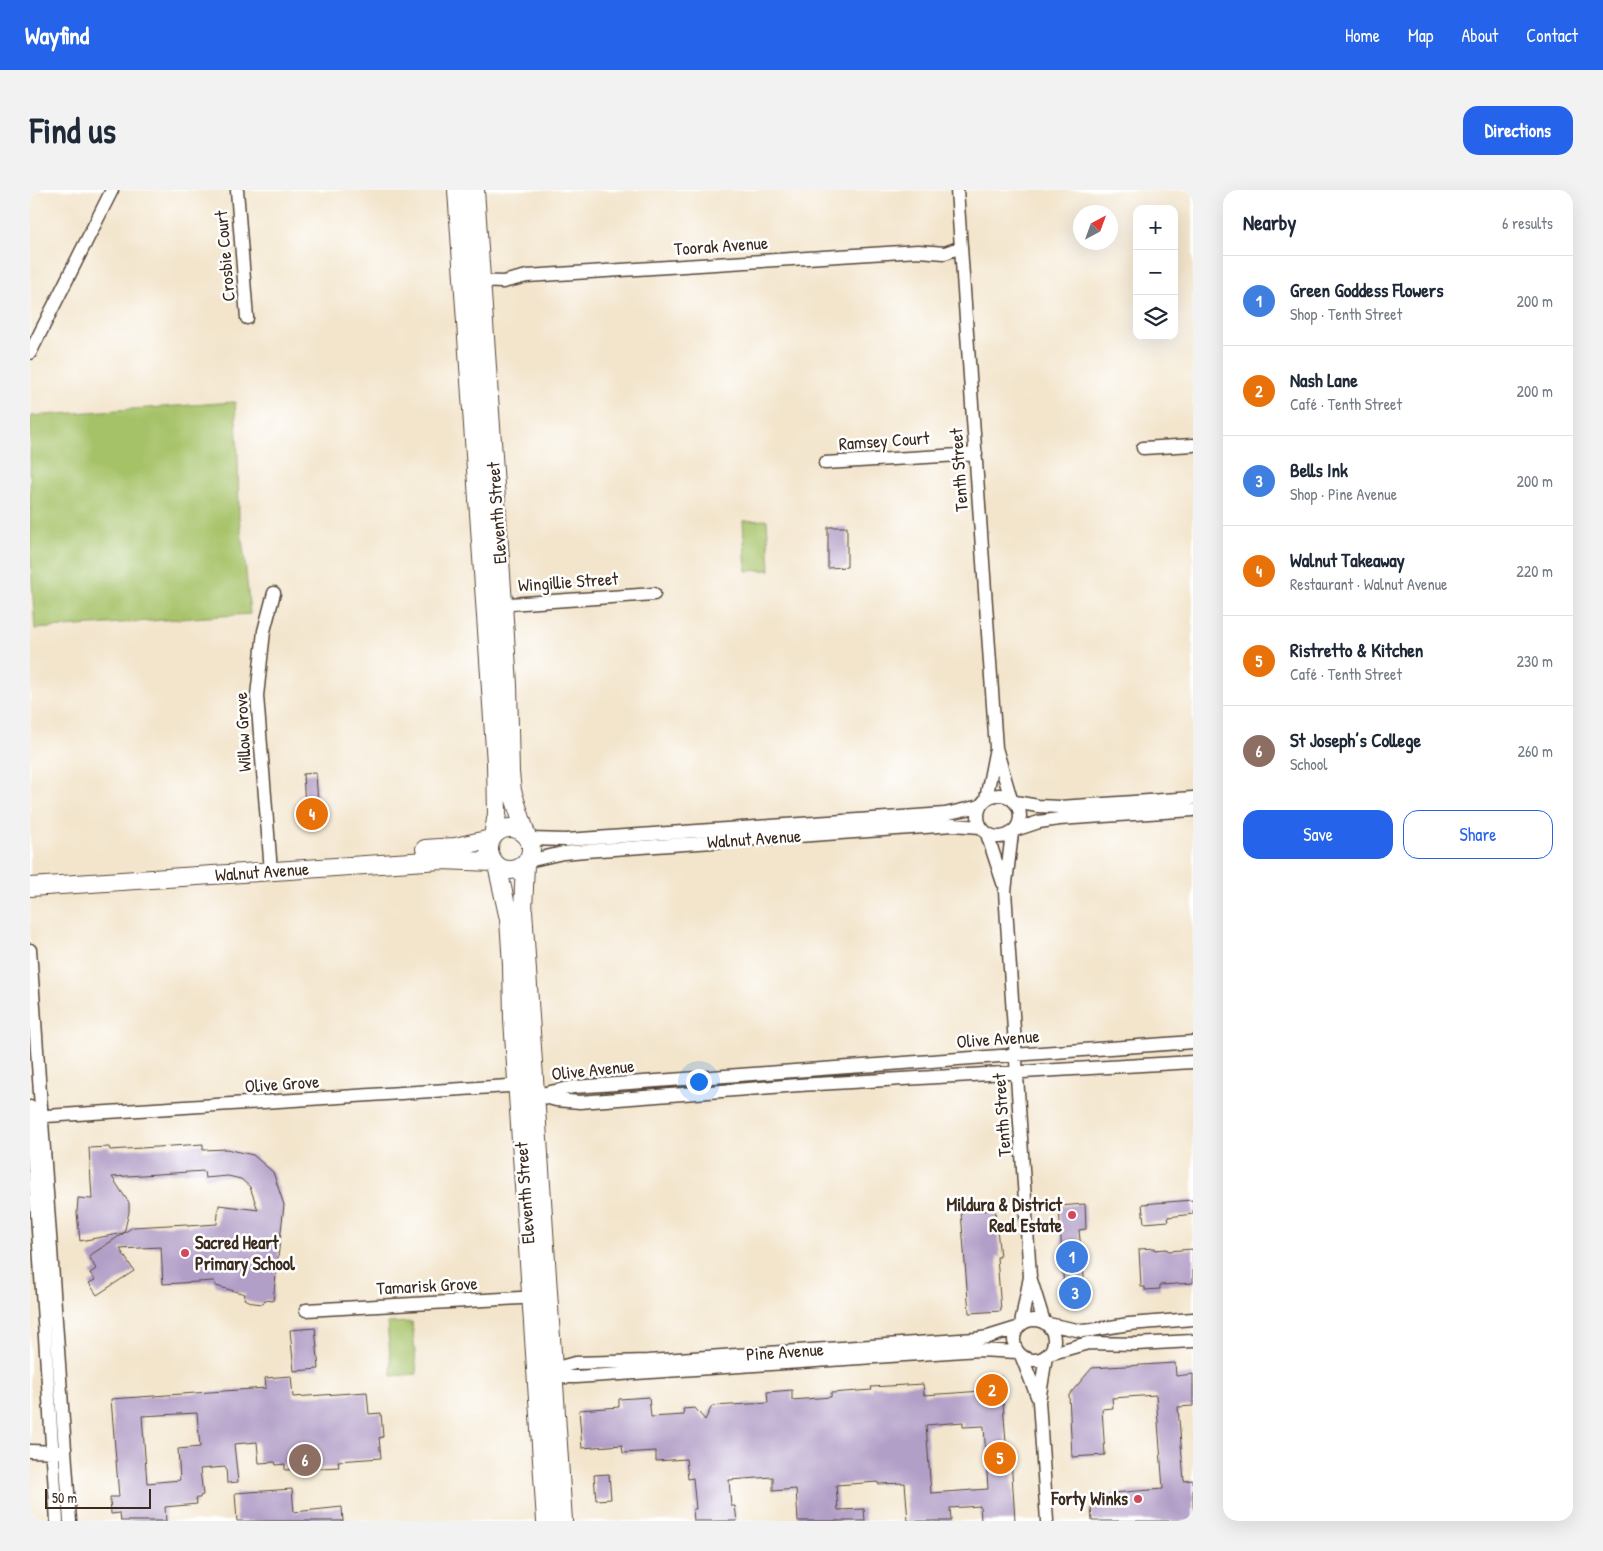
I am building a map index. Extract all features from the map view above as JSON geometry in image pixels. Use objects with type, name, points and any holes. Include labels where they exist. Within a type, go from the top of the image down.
[{"type":"main road","name":"Eleventh Street","points":[[458,190],[497,791],[497,814],[492,837]]},
{"type":"main road","name":"Eleventh Street","points":[[475,190],[503,604],[511,782],[512,791],[528,836]]},
{"type":"main road","points":[[513,828],[528,836],[532,850],[527,863],[520,868],[508,870],[495,864],[489,851],[492,837],[499,831],[513,828]]},
{"type":"main road","name":"Walnut Avenue","points":[[30,887],[455,847],[492,837]]},
{"type":"main road","name":"Walnut Avenue","points":[[30,876],[270,865],[441,860],[495,864]]},
{"type":"main road","name":"Eleventh Street","points":[[527,863],[523,910],[529,1088],[540,1297],[536,1374],[546,1521]]},
{"type":"main road","name":"Eleventh Street","points":[[495,864],[509,919],[529,1088]]},
{"type":"main road","name":"Eleventh Street","points":[[540,1297],[554,1372],[564,1521]]},
{"type":"main road","name":"Pine Avenue","points":[[536,1374],[554,1372]]},
{"type":"street","points":[[30,352],[112,190]]},
{"type":"street","name":"Crosbie Court","points":[[237,190],[248,318]]},
{"type":"street","name":"Tenth Street","points":[[957,190],[996,748],[1013,800]]},
{"type":"street","name":"Toorak Avenue","points":[[464,279],[481,278],[503,273],[527,276],[918,251],[945,253],[961,246]]},
{"type":"street","points":[[1143,448],[1193,445]]},
{"type":"street","name":"Ramsey Court","points":[[825,463],[976,454]]},
{"type":"street","name":"Willow Grove","points":[[270,865],[257,696],[264,631],[274,593]]},
{"type":"street","name":"Wingillie Street","points":[[485,605],[654,594]]},
{"type":"street","name":"Tenth Street","points":[[983,802],[996,748]]},
{"type":"street","points":[[1193,798],[1060,807],[1038,806],[999,795],[983,802],[978,816],[984,830],[1000,838],[1039,822],[1059,819],[1193,810]]},
{"type":"street","points":[[1013,800],[1018,807],[1020,819],[1014,832]]},
{"type":"street","name":"Walnut Avenue","points":[[528,836],[566,840],[945,814],[983,802]]},
{"type":"street","name":"Walnut Avenue","points":[[527,863],[563,853],[585,851],[953,825],[984,830]]},
{"type":"street","name":"Tenth Street","points":[[984,830],[1005,891]]},
{"type":"street","name":"Tenth Street","points":[[1014,832],[1005,891],[1030,1277],[1046,1323]]},
{"type":"street","points":[[30,950],[36,1117],[58,1446],[57,1521]]},
{"type":"street","name":"Olive Avenue","points":[[529,1088],[574,1087],[1193,1042]]},
{"type":"street","name":"Olive Avenue","points":[[529,1088],[556,1100],[580,1102],[800,1085],[1193,1062]]},
{"type":"street","name":"Olive Grove","points":[[36,1117],[529,1088]]},
{"type":"street","points":[[30,1107],[36,1117]]},
{"type":"street","name":"Tenth Street","points":[[1019,1326],[1030,1277]]},
{"type":"street","name":"Tamarisk Grove","points":[[306,1310],[540,1297]]},
{"type":"street","points":[[1039,1401],[1013,1340],[1019,1326],[1032,1319],[1082,1331],[1129,1324],[1193,1319]]},
{"type":"street","points":[[1046,1323],[1052,1329],[1055,1342],[1048,1355],[1039,1401],[1047,1521]]},
{"type":"street","name":"Pine Avenue","points":[[554,1372],[574,1363],[648,1361],[975,1339],[988,1337],[1019,1326]]},
{"type":"street","points":[[1019,1354],[1033,1360],[1088,1343],[1136,1344],[1193,1340]]},
{"type":"street","name":"Pine Avenue","points":[[554,1372],[566,1377],[576,1377],[979,1350],[1019,1354]]},
{"type":"street","points":[[30,1444],[58,1446]]},
{"type":"street","points":[[30,1451],[58,1446]]},
{"type":"street","points":[[58,1446],[70,1521]]},
{"type":"green space","points":[[235,402],[239,518],[250,614],[35,629],[30,552],[30,416]]},
{"type":"green space","points":[[767,520],[770,570],[746,571],[743,521]]},
{"type":"green space","points":[[412,1322],[417,1374],[392,1376],[387,1323]]},
{"type":"building","points":[[828,527],[847,527],[847,567],[828,568]]},
{"type":"building","points":[[316,773],[319,822],[306,822],[303,774]]},
{"type":"building","points":[[203,1144],[203,1150],[227,1149],[253,1155],[273,1172],[284,1205],[273,1301],[265,1300],[263,1304],[254,1303],[244,1299],[245,1294],[216,1286],[214,1281],[163,1284],[161,1247],[120,1249],[134,1271],[97,1295],[89,1283],[95,1280],[90,1273],[96,1269],[89,1256],[124,1233],[80,1241],[77,1213],[78,1198],[92,1199],[89,1148],[109,1147],[110,1150]],"holes":[[[204,1171],[205,1178],[228,1176],[241,1179],[250,1187],[258,1210],[219,1205],[217,1224],[133,1227],[124,1233],[129,1203],[112,1177]]]},
{"type":"building","points":[[1193,1200],[1193,1214],[1168,1217],[1169,1221],[1144,1223],[1142,1204]]},
{"type":"building","points":[[1085,1204],[1086,1229],[1079,1230],[1086,1305],[1065,1306],[1059,1206]]},
{"type":"building","points":[[995,1210],[1000,1257],[997,1257],[1001,1311],[969,1313],[961,1212]]},
{"type":"building","points":[[1155,1248],[1155,1250],[1167,1249],[1168,1251],[1193,1249],[1193,1283],[1160,1285],[1160,1289],[1145,1290],[1145,1287],[1141,1287],[1139,1249]]},
{"type":"building","points":[[315,1328],[319,1369],[294,1371],[290,1330]]},
{"type":"building","points":[[1175,1363],[1176,1376],[1193,1374],[1193,1406],[1178,1407],[1184,1481],[1193,1480],[1193,1521],[1092,1521],[1091,1507],[1112,1505],[1112,1493],[1163,1489],[1156,1395],[1112,1398],[1113,1408],[1102,1409],[1105,1455],[1072,1457],[1069,1395],[1092,1368]]},
{"type":"building","points":[[291,1376],[293,1397],[367,1392],[369,1414],[381,1413],[383,1437],[379,1438],[381,1458],[338,1461],[339,1467],[285,1470],[285,1464],[276,1465],[275,1462],[259,1463],[257,1442],[234,1444],[238,1482],[227,1483],[226,1467],[200,1469],[203,1495],[200,1498],[196,1498],[197,1504],[165,1507],[166,1521],[121,1521],[120,1513],[111,1514],[110,1497],[119,1497],[111,1399],[266,1388],[265,1378]],"holes":[[[197,1413],[200,1447],[178,1449],[180,1480],[147,1483],[142,1416]]]},
{"type":"building","points":[[1001,1376],[1006,1443],[1010,1442],[1015,1521],[981,1521],[980,1506],[950,1508],[951,1521],[908,1521],[905,1483],[878,1484],[878,1482],[836,1485],[838,1510],[864,1509],[865,1521],[798,1521],[796,1489],[773,1491],[773,1477],[729,1480],[731,1506],[735,1506],[737,1521],[694,1521],[693,1509],[696,1509],[693,1478],[688,1479],[686,1459],[656,1461],[656,1451],[623,1453],[622,1445],[582,1448],[579,1410],[619,1407],[619,1399],[649,1397],[651,1417],[684,1415],[683,1409],[695,1408],[705,1420],[712,1406],[768,1403],[767,1392],[792,1390],[792,1400],[831,1397],[831,1393],[872,1390],[871,1387],[923,1384],[924,1395],[955,1393],[981,1391],[981,1377]],"holes":[[[963,1422],[963,1427],[984,1426],[988,1489],[931,1493],[926,1425]]]},
{"type":"building","points":[[609,1474],[611,1499],[596,1500],[594,1475]]},
{"type":"building","points":[[292,1489],[294,1512],[342,1507],[343,1521],[237,1521],[235,1493]]},
{"type":"place","name":"Walnut Takeaway","points":[[312,814]]},
{"type":"place","name":"Mildura & District Real Estate","points":[[1072,1215]]},
{"type":"place","name":"Sacred Heart Primary School","points":[[185,1253]]},
{"type":"place","name":"Green Goddess Flowers","points":[[1072,1257]]},
{"type":"place","name":"Bells Ink","points":[[1075,1293]]},
{"type":"place","name":"Nash Lane","points":[[992,1390]]},
{"type":"place","name":"Ristretto & Kitchen","points":[[1000,1458]]},
{"type":"place","name":"St Joseph’s College","points":[[305,1460]]},
{"type":"place","name":"Forty Winks","points":[[1138,1499]]}]
